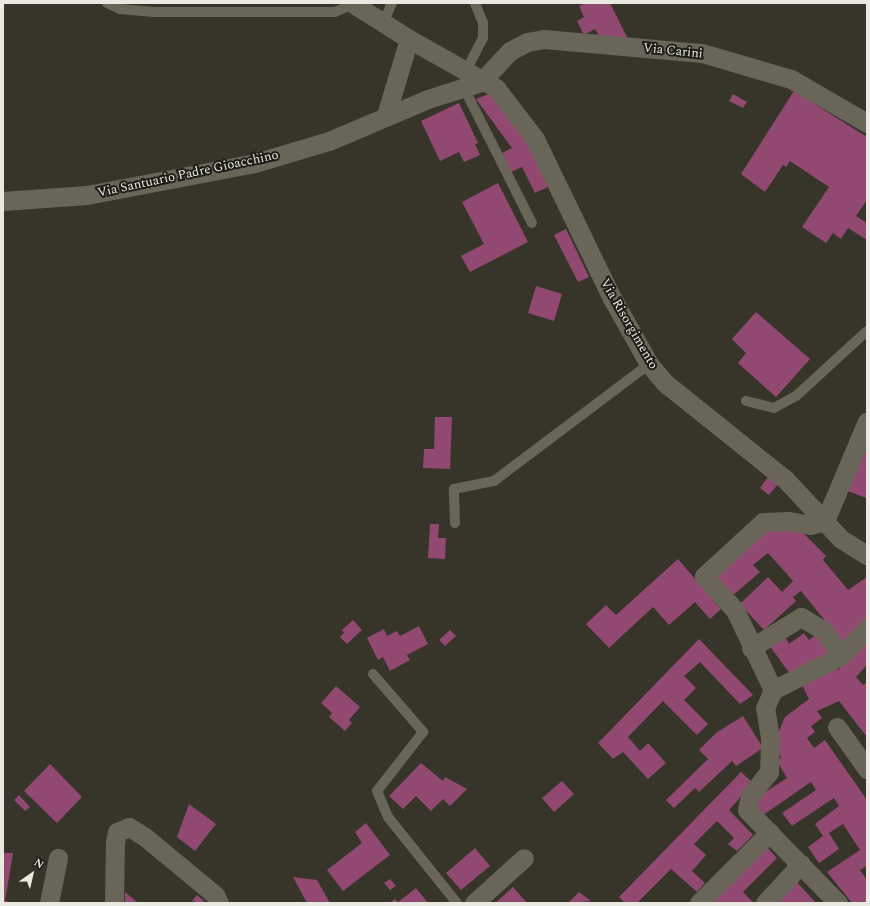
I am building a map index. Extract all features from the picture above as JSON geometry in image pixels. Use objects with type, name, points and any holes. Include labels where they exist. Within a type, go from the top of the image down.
[{"type":"street","name":"Via Risorgimento","points":[[352,3],[409,39],[470,81],[496,88],[535,139],[649,364],[665,383],[785,478],[841,539],[867,555]]},
{"type":"street","points":[[386,115],[409,39]]},
{"type":"street","name":"Via Carini","points":[[470,81],[510,51],[527,42],[544,39],[702,53],[791,79],[867,123]]},
{"type":"street","name":"Via Santuario Padre Gioacchino","points":[[3,202],[88,195],[255,163],[329,141],[386,115],[470,81]]},
{"type":"street","points":[[772,690],[751,648],[735,610],[704,576],[763,522],[789,521],[810,524],[825,521],[867,421]]},
{"type":"street","points":[[751,648],[802,617],[823,630],[842,655]]},
{"type":"street","points":[[838,903],[770,832],[746,810],[750,796],[770,772],[770,738],[765,708],[772,690],[842,655],[867,628]]},
{"type":"street","points":[[837,727],[867,769]]},
{"type":"street","points":[[114,903],[114,842],[117,832],[129,827],[145,837],[215,895],[219,903]]},
{"type":"street","points":[[699,903],[770,832]]},
{"type":"street","points":[[49,903],[58,858]]},
{"type":"street","points":[[474,903],[524,858]]},
{"type":"street","points":[[765,903],[801,864]]},
{"type":"lane","points":[[107,3],[120,9],[154,12],[335,12],[352,3]]},
{"type":"lane","points":[[383,23],[392,3]]},
{"type":"lane","points":[[475,3],[483,23],[484,38],[470,81],[532,223]]},
{"type":"lane","points":[[746,401],[774,408],[796,396],[867,331]]},
{"type":"lane","points":[[454,523],[454,490],[494,481],[649,364]]},
{"type":"lane","points":[[373,674],[423,732],[377,791],[388,817],[457,903]]},
{"type":"building","points":[[586,3],[610,3],[628,39],[599,36],[595,29],[584,35],[577,21],[584,17],[579,6]]},
{"type":"building","points":[[794,91],[867,137],[867,200],[856,216],[867,223],[867,240],[848,228],[841,239],[833,233],[826,243],[802,227],[829,187],[790,161],[786,167],[783,165],[765,192],[741,174]]},
{"type":"building","points":[[491,93],[527,142],[548,187],[535,193],[522,167],[511,172],[502,153],[512,148],[476,99]]},
{"type":"building","points":[[733,94],[747,102],[743,108],[729,101]]},
{"type":"building","points":[[459,103],[478,143],[475,144],[480,155],[464,162],[459,152],[440,161],[421,121]]},
{"type":"building","points":[[498,183],[528,242],[470,272],[461,256],[484,244],[462,202]]},
{"type":"building","points":[[566,229],[589,277],[578,282],[554,235]]},
{"type":"building","points":[[536,286],[562,294],[554,321],[528,313]]},
{"type":"building","points":[[756,312],[810,359],[776,397],[738,363],[746,353],[732,339]]},
{"type":"building","points":[[435,417],[452,417],[450,469],[423,468],[424,449],[434,449]]},
{"type":"building","points":[[867,435],[867,496],[866,498],[845,490]]},
{"type":"building","points":[[768,477],[778,484],[769,495],[760,488]]},
{"type":"building","points":[[430,524],[439,524],[438,538],[446,538],[445,559],[428,558]]},
{"type":"building","points":[[766,527],[800,530],[826,556],[823,560],[848,590],[867,577],[867,619],[844,644],[801,591],[793,597],[796,601],[764,630],[740,604],[768,577],[782,592],[793,581],[768,553],[753,565],[760,572],[731,597],[711,577]]},
{"type":"building","points":[[678,559],[721,609],[710,619],[695,602],[669,625],[653,607],[609,648],[586,624],[606,605],[616,615]]},
{"type":"building","points":[[353,620],[362,630],[347,644],[340,637],[344,633],[342,630]]},
{"type":"building","points":[[419,626],[428,644],[407,655],[410,660],[390,671],[383,657],[378,660],[367,638],[384,629],[387,636],[397,631],[400,636]]},
{"type":"building","points":[[450,630],[456,636],[445,646],[439,640]]},
{"type":"building","points":[[804,633],[809,640],[817,634],[831,652],[790,674],[769,645],[784,635],[789,644]]},
{"type":"building","points":[[867,638],[867,665],[856,677],[863,685],[867,682],[867,737],[839,701],[817,711],[822,718],[811,726],[815,732],[807,738],[814,748],[825,740],[867,800],[867,866],[860,870],[867,880],[867,903],[852,903],[827,872],[860,850],[843,824],[829,833],[839,849],[819,863],[808,847],[823,836],[815,824],[839,806],[834,798],[792,826],[782,813],[816,790],[811,782],[763,815],[753,800],[787,778],[777,761],[781,758],[776,738],[785,717],[809,699],[802,685],[833,666],[838,670]]},
{"type":"building","points":[[699,639],[753,695],[740,704],[700,662],[684,676],[696,688],[684,700],[708,724],[697,735],[663,701],[628,737],[640,751],[648,743],[666,763],[648,779],[623,752],[613,759],[598,743]]},
{"type":"building","points":[[336,686],[360,707],[349,720],[352,723],[345,731],[329,717],[332,713],[321,703]]},
{"type":"building","points":[[743,716],[763,748],[736,766],[732,761],[699,792],[695,788],[674,808],[666,800],[708,759],[699,750],[716,733]]},
{"type":"building","points":[[421,763],[443,781],[445,777],[467,789],[450,806],[443,799],[431,811],[416,796],[403,809],[389,796]]},
{"type":"building","points":[[50,764],[82,797],[57,823],[24,791]]},
{"type":"building","points":[[741,772],[753,783],[729,810],[753,835],[737,851],[728,844],[734,838],[717,821],[694,844],[706,855],[692,871],[705,883],[697,892],[671,869],[637,903],[625,903],[619,897]]},
{"type":"building","points":[[562,781],[574,794],[554,812],[542,798]]},
{"type":"building","points":[[19,795],[30,807],[25,811],[14,800]]},
{"type":"building","points":[[189,804],[216,824],[195,851],[177,837]]},
{"type":"building","points":[[366,823],[390,855],[343,891],[327,870],[362,843],[355,832]]},
{"type":"building","points":[[766,846],[777,858],[743,892],[754,903],[708,903]]},
{"type":"building","points":[[475,848],[490,866],[461,890],[446,873]]},
{"type":"building","points":[[3,853],[13,853],[5,901],[12,903],[3,903]]},
{"type":"building","points":[[293,877],[317,880],[330,903],[307,903]]},
{"type":"building","points":[[390,879],[396,886],[390,890],[384,883]]},
{"type":"building","points":[[796,881],[816,903],[778,903]]},
{"type":"building","points":[[513,887],[527,903],[495,903]]},
{"type":"building","points":[[416,888],[428,903],[390,903],[395,899],[398,902]]},
{"type":"building","points":[[125,892],[138,903],[125,903]]},
{"type":"building","points":[[579,892],[591,901],[568,903]]},
{"type":"building","points":[[197,895],[204,901],[202,903],[192,901]]}]
